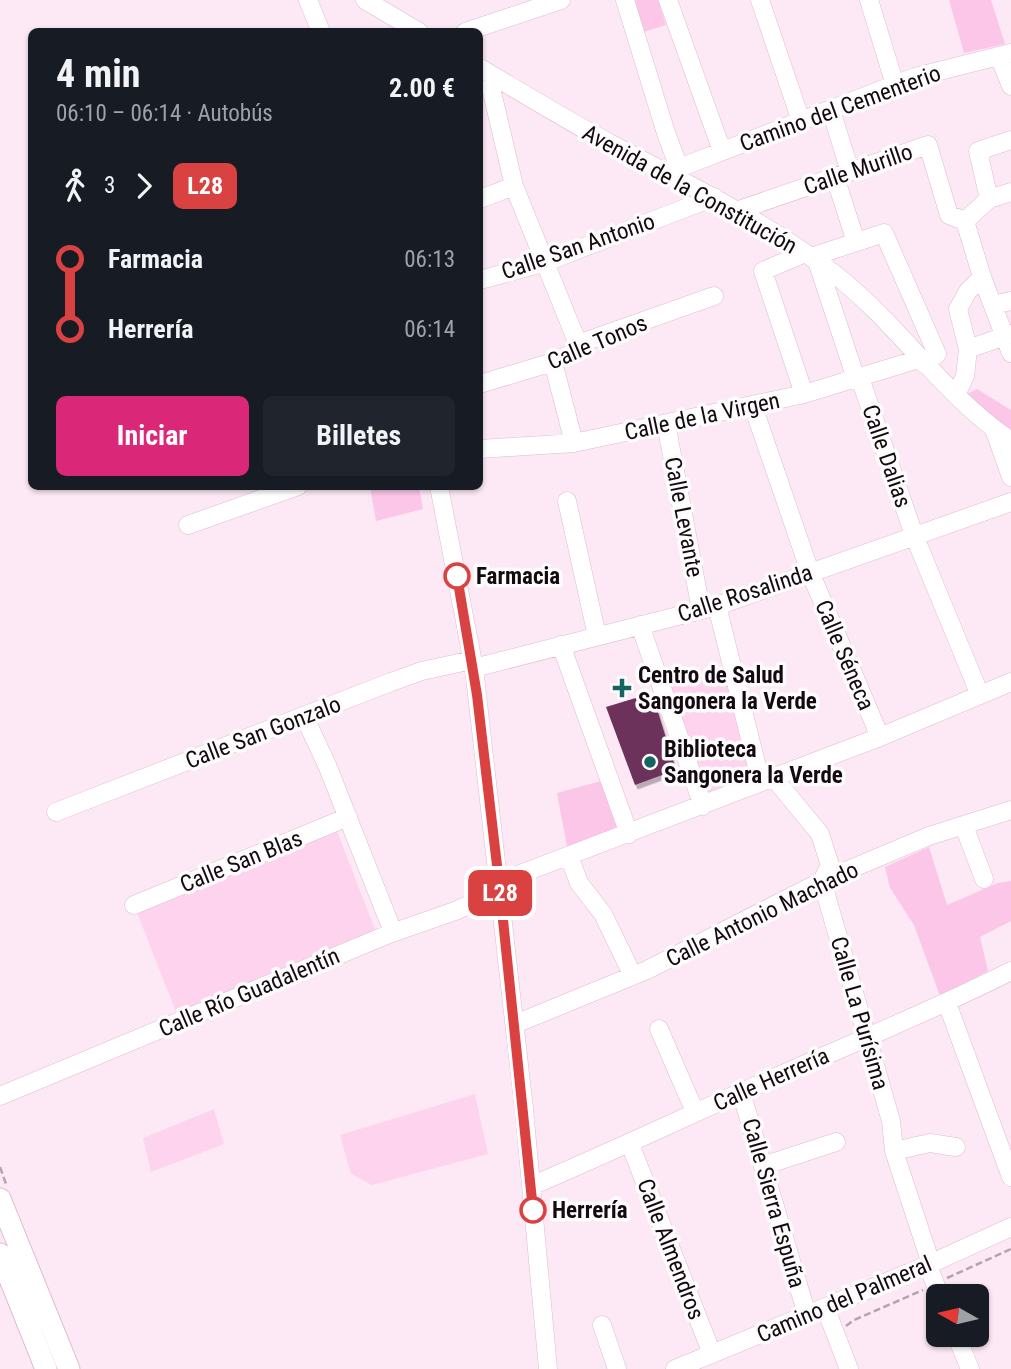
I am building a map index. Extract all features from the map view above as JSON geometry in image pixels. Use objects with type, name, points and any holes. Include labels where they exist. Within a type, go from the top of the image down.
[{"type":"main road","points":[[0,1199],[68,1369]]},
{"type":"main road","points":[[0,1254],[46,1369]]},
{"type":"street","points":[[308,0],[319,28]]},
{"type":"street","points":[[365,0],[412,28]]},
{"type":"street","points":[[625,0],[677,172]]},
{"type":"street","points":[[668,0],[722,151]]},
{"type":"street","points":[[760,0],[801,121]]},
{"type":"street","points":[[869,0],[895,85]]},
{"type":"street","points":[[477,28],[555,1]]},
{"type":"street","points":[[1005,54],[1011,86]]},
{"type":"street","name":"Camino del Cementerio","points":[[677,172],[722,151],[915,77],[1005,54]]},
{"type":"street","points":[[484,75],[492,92],[514,186],[578,344]]},
{"type":"street","name":"Avenida de la Constitución","points":[[484,75],[592,133],[677,172],[811,257],[866,300],[922,362],[994,429],[1011,441]]},
{"type":"street","points":[[831,110],[856,242]]},
{"type":"street","points":[[989,199],[978,151],[1011,140]]},
{"type":"street","name":"Calle Murillo","points":[[739,211],[928,145],[949,215],[965,221],[982,277],[1009,340]]},
{"type":"street","points":[[483,198],[514,186]]},
{"type":"street","points":[[965,221],[989,199],[1011,192]]},
{"type":"street","name":"Calle San Antonio","points":[[483,278],[546,262],[714,197]]},
{"type":"street","points":[[804,394],[763,271],[884,233],[937,354],[922,362]]},
{"type":"street","name":"Calle Dalias","points":[[811,257],[914,535],[979,695]]},
{"type":"street","points":[[956,395],[965,376],[968,349],[958,309],[968,291],[982,277]]},
{"type":"street","name":"Calle Tonos","points":[[483,383],[553,362],[573,353],[578,344],[714,296]]},
{"type":"street","points":[[993,304],[1011,301]]},
{"type":"street","points":[[968,349],[1009,340]]},
{"type":"street","points":[[553,362],[574,443]]},
{"type":"street","name":"Calle de la Virgen","points":[[483,449],[574,443],[753,406],[922,362]]},
{"type":"street","name":"Calle Séneca","points":[[753,406],[810,572],[880,737]]},
{"type":"street","name":"Calle Levante","points":[[664,425],[709,608],[760,775],[774,778]]},
{"type":"street","points":[[994,429],[1011,477]]},
{"type":"street","points":[[188,524],[286,490]]},
{"type":"street","points":[[440,490],[473,664],[515,1024],[548,1369]]},
{"type":"street","points":[[567,501],[597,636]]},
{"type":"street","name":"Calle Rosalinda","points":[[473,664],[709,608],[1011,502]]},
{"type":"street","points":[[640,625],[703,806]]},
{"type":"street","points":[[561,645],[629,834]]},
{"type":"street","name":"Calle San Gonzalo","points":[[56,812],[391,682],[422,671],[473,664]]},
{"type":"street","name":"Calle Río Guadalentín","points":[[0,1096],[393,932],[455,911],[569,856],[880,737],[1011,682]]},
{"type":"street","points":[[304,716],[348,817],[393,932]]},
{"type":"street","name":"Calle La Purísima","points":[[774,778],[820,834],[830,865],[821,881],[891,1121],[894,1151],[936,1284]]},
{"type":"street","name":"Calle Antonio Machado","points":[[515,1024],[634,976],[821,881],[929,836],[1010,814]]},
{"type":"street","name":"Calle San Blas","points":[[134,905],[348,817]]},
{"type":"street","points":[[964,825],[984,879]]},
{"type":"street","points":[[569,856],[579,883],[603,914],[634,976]]},
{"type":"street","name":"Calle Herrería","points":[[531,1186],[947,1003],[1011,971]]},
{"type":"street","points":[[947,1003],[1011,1177]]},
{"type":"street","points":[[659,1029],[695,1112]]},
{"type":"street","name":"Calle Sierra Espuña","points":[[741,1092],[807,1315]]},
{"type":"street","points":[[763,1166],[836,1142]]},
{"type":"street","points":[[894,1151],[930,1143],[956,1147]]},
{"type":"street","name":"Calle Almendros","points":[[630,1144],[704,1361]]},
{"type":"street","name":"Camino del Palmeral","points":[[675,1369],[704,1361],[1011,1227]]},
{"type":"street","points":[[825,1307],[849,1369]]},
{"type":"street","points":[[602,1325],[617,1369]]},
{"type":"street","points":[[961,1348],[970,1369]]},
{"type":"path","points":[[950,1284],[1011,1249]]},
{"type":"path","points":[[833,1329],[845,1327],[854,1320],[926,1295]]},
{"type":"shaded area","points":[[631,0],[658,0],[666,25],[640,33]]},
{"type":"shaded area","points":[[949,0],[991,0],[1005,44],[964,53]]},
{"type":"shaded area","points":[[977,389],[1011,410],[1011,432],[965,395]]},
{"type":"shaded area","points":[[371,490],[420,490],[423,509],[376,521]]},
{"type":"shaded area","points":[[725,668],[753,778],[703,806],[661,684]]},
{"type":"shaded area","points":[[601,781],[617,827],[567,847],[557,793]]},
{"type":"shaded area","points":[[336,829],[376,932],[176,1012],[136,910]]},
{"type":"shaded area","points":[[929,847],[947,905],[998,883],[1011,881],[1011,921],[980,937],[988,971],[940,996],[914,925],[890,888],[885,867]]},
{"type":"shaded area","points":[[475,1094],[488,1154],[372,1185],[351,1174],[340,1135]]},
{"type":"shaded area","points":[[214,1109],[224,1144],[151,1172],[143,1138]]},
{"type":"building","points":[[652,693],[676,770],[635,785],[606,707]]},
{"type":"bus line","name":"L28","points":[[457,576],[477,695],[533,1210]]},
{"type":"place","name":"Farmacia","points":[[457,576]]},
{"type":"place","name":"Centro de Salud Sangonera la Verde","points":[[622,688]]},
{"type":"place","name":"Biblioteca Sangonera la Verde","points":[[650,762]]},
{"type":"place","name":"Herrería","points":[[533,1210]]}]
